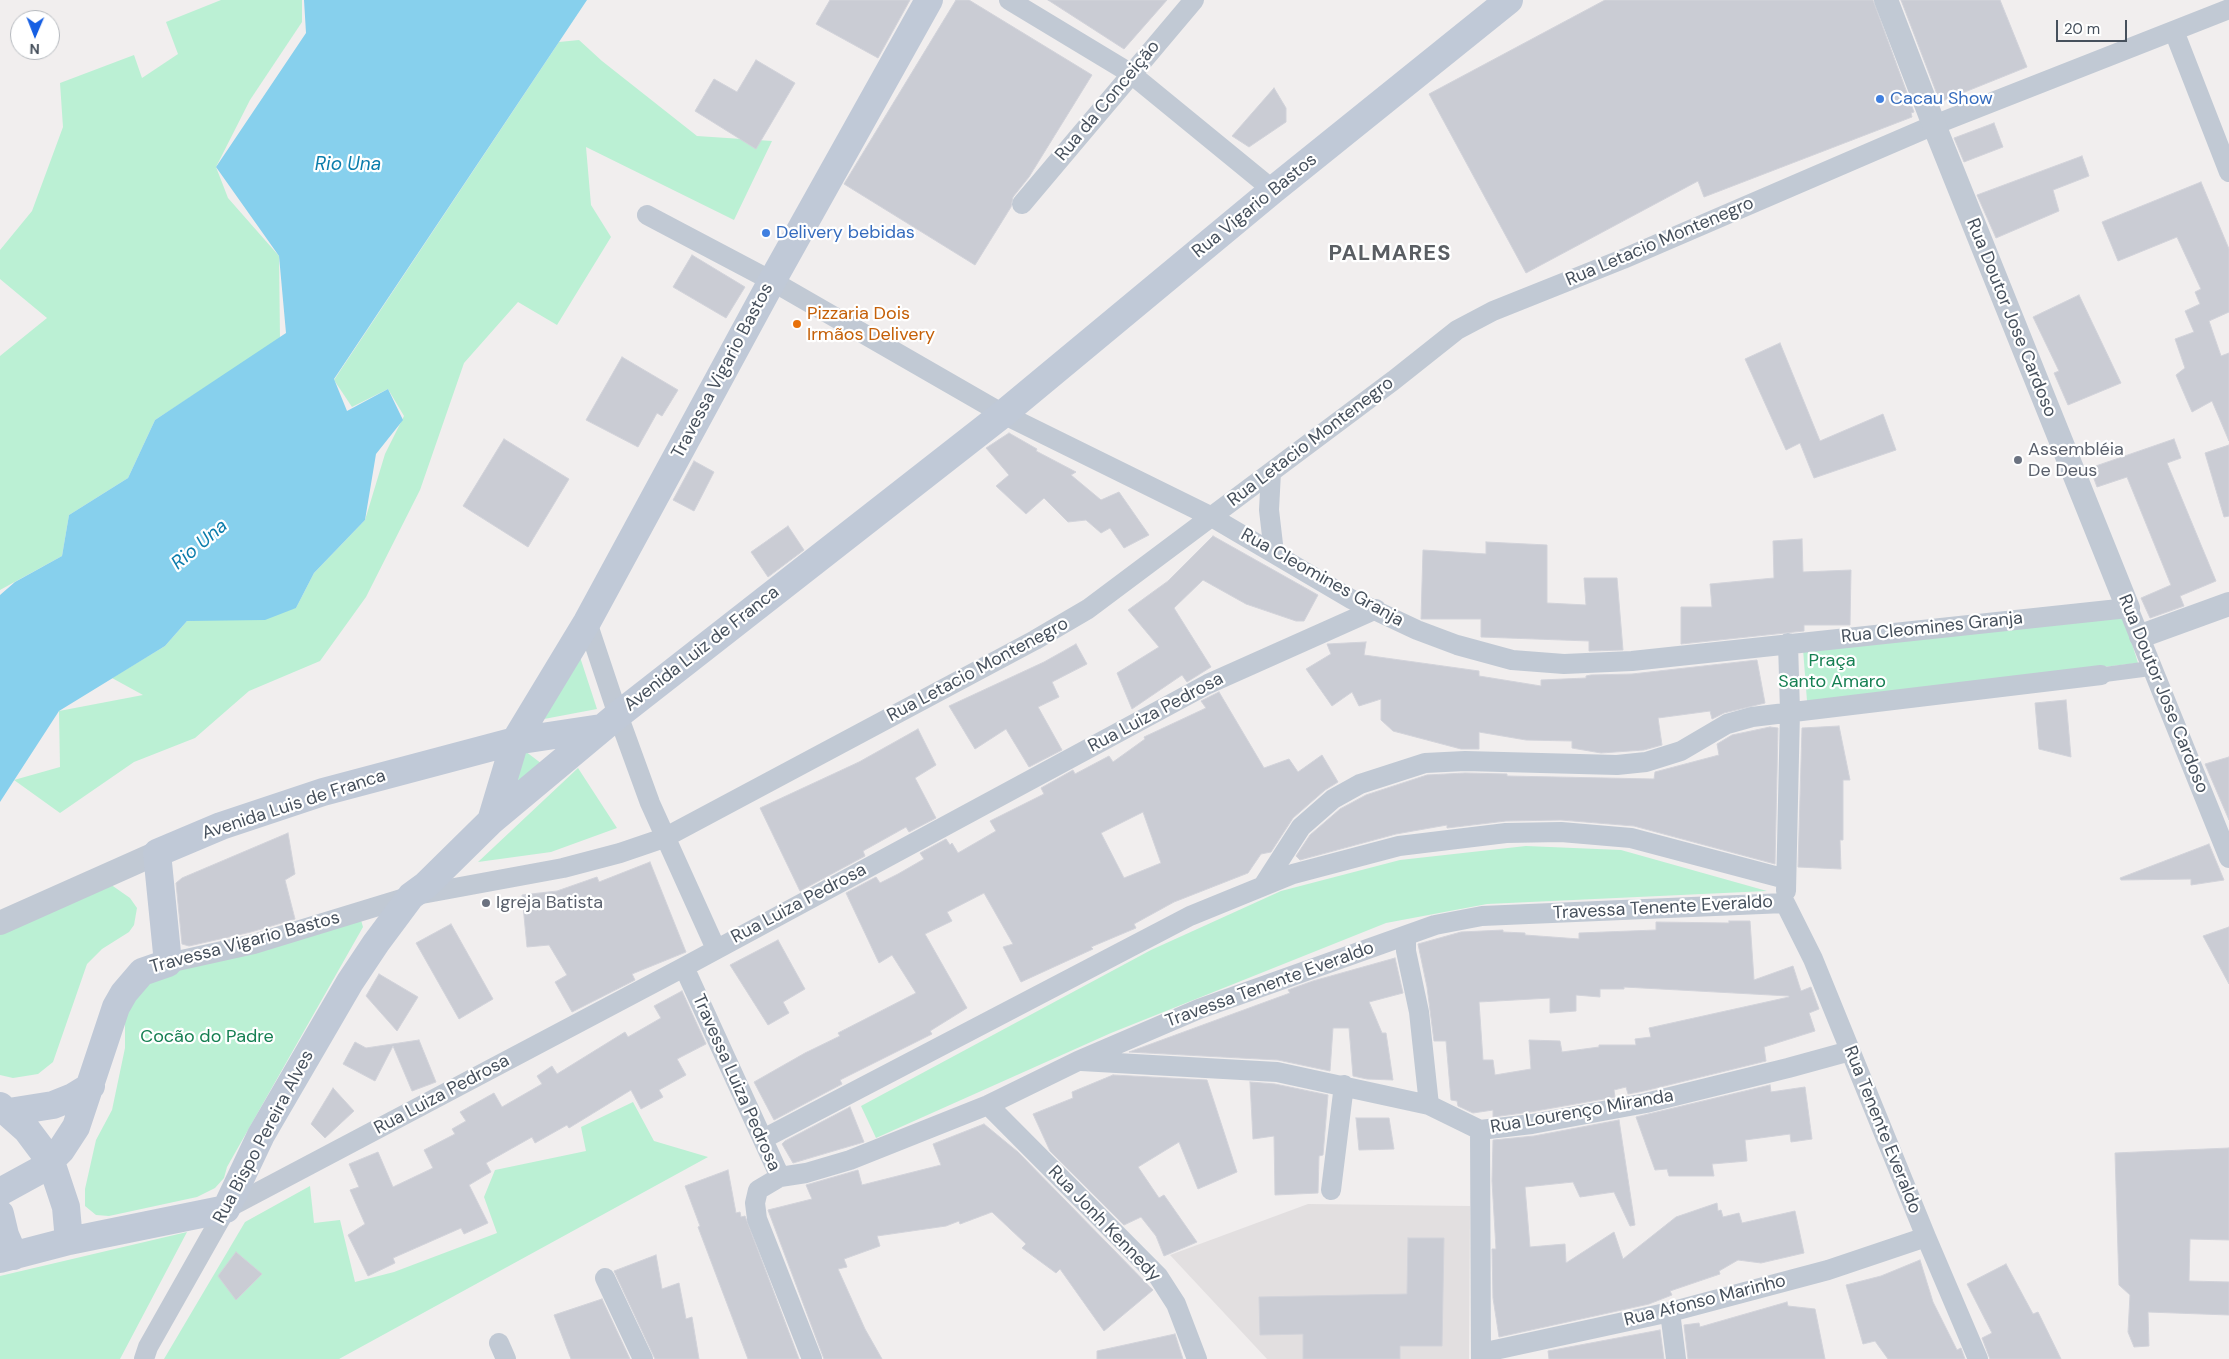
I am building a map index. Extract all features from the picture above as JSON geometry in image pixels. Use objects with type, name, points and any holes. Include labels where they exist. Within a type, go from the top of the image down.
[{"type":"main road","name":"Travessa Vigario Bastos","points":[[491,821],[516,741],[587,622],[772,281],[929,0]]},
{"type":"main road","name":"Rua Vigario Bastos","points":[[1003,414],[1273,190],[1509,0]]},
{"type":"main road","name":"Avenida Luiz de Franca","points":[[411,896],[426,885],[491,821],[610,721],[1003,414]]},
{"type":"main road","name":"Avenida Luis de Franca","points":[[157,854],[220,826],[323,792],[516,741],[610,721]]},
{"type":"main road","points":[[157,854],[168,963]]},
{"type":"main road","name":"Rua Bispo Pereira Alves","points":[[226,1209],[261,1135],[350,982],[411,896]]},
{"type":"main road","name":"Travessa Vigario Bastos","points":[[51,1162],[76,1127],[116,1007],[124,993],[142,972],[168,963]]},
{"type":"main road","points":[[5,1109],[53,1105],[73,1097],[91,1086]]},
{"type":"main road","points":[[5,1109],[35,1139],[51,1162],[66,1207],[69,1241]]},
{"type":"main road","points":[[0,1192],[51,1162]]},
{"type":"main road","points":[[0,1214],[5,1235],[7,1258],[69,1241],[226,1209]]},
{"type":"street","points":[[1009,0],[1130,73],[1273,190]]},
{"type":"street","name":"Rua da Conceição","points":[[1022,204],[1130,73],[1194,0]]},
{"type":"street","name":"Rua Doutor Jose Cardoso","points":[[1886,0],[1934,125],[2229,858]]},
{"type":"street","name":"Rua Letacio Montenegro","points":[[411,896],[563,868],[620,853],[664,838],[1035,640],[1088,609],[1457,330],[1493,310],[1624,259],[1934,125],[2229,9]]},
{"type":"street","points":[[2174,31],[2229,172]]},
{"type":"street","name":"Rua Cleomines Granja","points":[[647,215],[772,281],[1003,414],[1210,516],[1352,599],[1417,630],[1457,645],[1520,660],[1564,664],[1632,661],[2128,608]]},
{"type":"street","points":[[1271,472],[1269,510],[1274,553]]},
{"type":"street","points":[[2141,636],[2229,604]]},
{"type":"street","name":"Rua Luiza Pedrosa","points":[[226,1209],[684,967],[1208,684],[1376,609]]},
{"type":"street","points":[[587,622],[610,721],[716,949]]},
{"type":"street","points":[[1785,903],[1790,711],[1788,643]]},
{"type":"street","points":[[1263,886],[1301,828],[1327,804],[1360,784],[1390,772],[1425,763],[1465,761],[1617,765],[1646,762],[1681,752],[1727,724],[1752,717],[2154,668]]},
{"type":"street","points":[[763,1139],[1190,916],[1293,874],[1399,846],[1506,833],[1561,832],[1631,838],[1786,879]]},
{"type":"street","name":"Avenida Luis de Franca","points":[[0,923],[157,854]]},
{"type":"street","name":"Travessa Vigario Bastos","points":[[168,963],[254,944],[411,896]]},
{"type":"street","name":"Travessa Tenente Everaldo","points":[[780,1177],[806,1173],[850,1160],[988,1105],[1078,1061],[1200,1009],[1435,925],[1482,916],[1785,903]]},
{"type":"street","name":"Rua Tenente Everaldo","points":[[1785,903],[1813,960],[1978,1359]]},
{"type":"street","points":[[1406,936],[1407,957],[1419,1012],[1429,1105]]},
{"type":"street","name":"Travessa Luiza Pedrosa","points":[[684,967],[780,1177],[758,1190],[755,1202],[757,1219],[812,1359]]},
{"type":"street","name":"Rua Lourenço Miranda","points":[[1078,1061],[1277,1072],[1344,1085],[1429,1105],[1480,1130],[1532,1124],[1646,1103],[1850,1051]]},
{"type":"street","points":[[1331,1190],[1344,1085]]},
{"type":"street","name":"Rua Jonh Kennedy","points":[[988,1105],[1158,1276],[1176,1304],[1197,1359]]},
{"type":"street","points":[[1480,1130],[1481,1356]]},
{"type":"street","name":"Rua Bispo Pereira Alves","points":[[144,1359],[148,1347],[226,1209]]},
{"type":"street","name":"Rua Afonso Marinho","points":[[1481,1356],[1670,1312],[1828,1270],[1926,1237]]},
{"type":"street","points":[[605,1278],[643,1359]]},
{"type":"street","points":[[1670,1312],[1676,1359]]},
{"type":"shaded area","points":[[1308,1204],[1470,1206],[1469,1359],[1267,1359],[1170,1255]]},
{"type":"green space","points":[[221,0],[302,0],[302,22],[250,100],[216,167],[228,198],[279,256],[280,339],[155,420],[128,478],[69,515],[62,556],[0,590],[0,356],[47,318],[0,279],[0,250],[32,211],[63,127],[60,83],[134,55],[142,78],[178,54],[166,22]]},
{"type":"green space","points":[[579,40],[602,61],[697,136],[772,141],[734,220],[586,147],[591,205],[611,237],[557,325],[518,302],[464,363],[420,490],[366,597],[320,661],[249,691],[195,738],[134,762],[60,813],[14,780],[60,767],[59,711],[143,695],[112,678],[165,646],[187,621],[296,608],[314,573],[365,520],[385,454],[404,416],[388,389],[352,407],[334,380],[559,42]]},
{"type":"green space","name":"Praça Santo Amaro","points":[[2124,618],[2138,663],[1807,701],[1803,649]]},
{"type":"green space","points":[[580,657],[597,709],[544,719]]},
{"type":"green space","points":[[525,751],[546,767],[490,815]]},
{"type":"green space","points":[[578,768],[617,828],[551,852],[478,862]]},
{"type":"green space","points":[[1526,846],[1621,850],[1767,891],[1487,904],[1386,923],[1111,1033],[876,1138],[861,1106],[1151,950],[1281,891],[1400,860]]},
{"type":"green space","points":[[110,884],[130,898],[137,908],[134,925],[129,932],[102,949],[87,964],[53,1062],[38,1074],[13,1078],[0,1075],[0,926]]},
{"type":"green space","name":"Cocão do Padre","points":[[361,920],[363,927],[227,1167],[224,1178],[215,1188],[197,1197],[109,1216],[96,1215],[85,1206],[85,1189],[96,1140],[112,1110],[125,1048],[125,1007],[155,963]]},
{"type":"green space","points":[[633,1102],[654,1141],[708,1157],[339,1359],[164,1359],[245,1222],[310,1186],[314,1223],[340,1220],[355,1282],[394,1272],[497,1233],[484,1197],[495,1170],[586,1151],[581,1127]]},
{"type":"green space","points":[[187,1232],[120,1359],[0,1359],[0,1276]]},
{"type":"water","name":"Rio Una","points":[[304,0],[587,0],[334,379],[347,411],[388,389],[403,420],[376,454],[365,520],[314,573],[296,608],[265,620],[187,621],[165,646],[59,711],[0,802],[0,595],[15,582],[62,556],[69,515],[128,478],[155,420],[286,333],[279,256],[216,167],[306,33]]},
{"type":"building","points":[[830,0],[910,0],[878,58],[816,24]]},
{"type":"building","points":[[956,0],[969,0],[1092,75],[1029,177],[1013,197],[1011,207],[975,265],[844,184]]},
{"type":"building","points":[[1048,0],[1167,0],[1124,49]]},
{"type":"building","points":[[1605,0],[1873,0],[1914,112],[1911,113],[1912,117],[1704,197],[1698,181],[1526,273],[1429,94]]},
{"type":"building","points":[[1901,0],[2000,0],[2027,67],[1940,102]]},
{"type":"building","points":[[756,60],[795,83],[756,149],[695,111],[714,79],[737,92]]},
{"type":"building","points":[[1274,88],[1286,108],[1286,122],[1249,147],[1232,136]]},
{"type":"building","points":[[1994,123],[2003,147],[1964,162],[1954,138]]},
{"type":"building","points":[[2082,156],[2089,176],[2053,190],[2059,211],[1996,238],[1977,195]]},
{"type":"building","points":[[2201,182],[2229,249],[2229,312],[2209,321],[2221,356],[2229,353],[2229,441],[2212,401],[2192,412],[2176,375],[2185,368],[2175,339],[2194,332],[2185,311],[2200,304],[2195,292],[2201,289],[2177,237],[2118,261],[2102,222]]},
{"type":"building","points":[[692,255],[745,287],[726,318],[673,287]]},
{"type":"building","points":[[2079,295],[2121,383],[2068,405],[2054,373],[2059,371],[2033,317]]},
{"type":"building","points":[[1780,343],[1820,441],[1883,414],[1896,450],[1814,478],[1800,443],[1786,450],[1745,359]]},
{"type":"building","points":[[622,357],[678,390],[662,416],[657,413],[638,447],[586,420]]},
{"type":"building","points":[[1009,433],[1037,449],[1036,451],[1076,472],[1071,475],[1101,500],[1119,492],[1149,535],[1124,548],[1110,528],[1101,533],[1086,520],[1068,522],[1044,498],[1026,514],[996,486],[1009,475],[986,448]]},
{"type":"building","points":[[504,439],[569,479],[528,547],[463,506]]},
{"type":"building","points":[[2174,439],[2181,458],[2167,463],[2216,581],[2180,596],[2184,606],[2150,618],[2141,598],[2171,585],[2127,477],[2097,487],[2090,468]]},
{"type":"building","points":[[2229,445],[2229,516],[2224,517],[2205,453]]},
{"type":"building","points":[[694,461],[714,472],[694,511],[673,500]]},
{"type":"building","points":[[788,526],[804,550],[768,577],[751,552]]},
{"type":"building","points":[[1213,536],[1318,595],[1304,621],[1296,621],[1246,604],[1203,580],[1174,608],[1211,667],[1187,682],[1182,675],[1132,709],[1117,673],[1159,647],[1128,610],[1168,581]]},
{"type":"building","points":[[1802,539],[1803,572],[1851,570],[1850,625],[1804,625],[1804,631],[1681,644],[1681,607],[1712,607],[1710,584],[1774,578],[1773,541]]},
{"type":"building","points":[[1486,542],[1547,545],[1547,603],[1586,605],[1584,578],[1617,578],[1623,650],[1589,651],[1589,641],[1481,637],[1481,619],[1421,619],[1423,550],[1486,554]]},
{"type":"building","points":[[1366,642],[1364,655],[1479,671],[1479,676],[1541,686],[1541,680],[1586,678],[1586,676],[1591,675],[1632,674],[1757,660],[1765,703],[1724,713],[1712,719],[1710,711],[1658,718],[1662,745],[1644,750],[1601,753],[1572,748],[1572,741],[1526,740],[1479,732],[1479,749],[1461,749],[1393,731],[1381,720],[1381,699],[1359,706],[1352,692],[1332,706],[1306,669],[1331,654],[1327,644]]},
{"type":"building","points":[[1076,644],[1087,664],[1052,682],[1059,697],[1038,707],[1062,750],[1029,767],[1006,729],[975,749],[949,706],[1044,662]]},
{"type":"building","points":[[1219,692],[1264,768],[1289,759],[1298,772],[1322,755],[1338,782],[1325,790],[1293,818],[1271,852],[1261,854],[1248,873],[1174,902],[1134,924],[1136,928],[1091,947],[1093,949],[1021,982],[1003,947],[1013,944],[984,893],[947,912],[952,921],[925,934],[967,1008],[930,1031],[932,1034],[840,1080],[842,1084],[774,1120],[754,1082],[805,1053],[840,1036],[838,1033],[916,993],[892,955],[879,963],[846,893],[876,877],[880,883],[898,874],[924,859],[920,853],[946,839],[950,845],[952,843],[958,853],[996,831],[990,821],[1044,794],[1041,788],[1073,770],[1075,774],[1109,756],[1113,762],[1145,739],[1144,737],[1206,708],[1201,701]],"holes":[[[1143,812],[1161,863],[1124,878],[1101,833]]]},
{"type":"building","points":[[2066,700],[2071,757],[2039,749],[2035,703]]},
{"type":"building","points":[[1839,726],[1850,780],[1843,780],[1843,840],[1840,840],[1841,869],[1798,867],[1802,728]]},
{"type":"building","points":[[1770,727],[1778,728],[1775,864],[1634,826],[1561,820],[1506,821],[1447,828],[1447,825],[1396,834],[1300,860],[1296,856],[1310,835],[1340,809],[1366,795],[1427,775],[1465,773],[1507,774],[1507,776],[1654,779],[1655,772],[1719,755],[1717,744],[1732,735]]},
{"type":"building","points":[[918,729],[936,765],[915,778],[936,818],[909,832],[906,827],[863,851],[865,856],[800,891],[760,808],[859,762]]},
{"type":"building","points":[[2229,757],[2229,820],[2205,764]]},
{"type":"building","points":[[288,833],[295,874],[285,880],[295,919],[251,932],[189,946],[182,944],[176,883],[182,878]]},
{"type":"building","points":[[2209,844],[2224,880],[2191,885],[2191,879],[2121,880],[2120,878]]},
{"type":"building","points":[[650,862],[686,952],[632,974],[635,980],[572,1012],[555,982],[567,975],[549,945],[527,947],[522,895],[557,891],[597,877],[599,882]]},
{"type":"building","points":[[1729,921],[1750,921],[1754,980],[1793,966],[1801,991],[1811,987],[1819,1009],[1809,1013],[1815,1031],[1764,1047],[1766,1061],[1628,1094],[1626,1087],[1614,1090],[1615,1097],[1493,1117],[1493,1110],[1473,1113],[1458,1106],[1457,1101],[1451,1100],[1446,1041],[1434,1041],[1427,987],[1418,944],[1461,932],[1503,930],[1503,932],[1525,933],[1525,935],[1579,939],[1579,933],[1656,930],[1656,922],[1729,923]],"holes":[[[1624,987],[1789,996],[1649,1028],[1651,1037],[1635,1039],[1636,1045],[1599,1045],[1599,1047],[1562,1052],[1560,1041],[1529,1040],[1531,1069],[1495,1075],[1493,1060],[1483,1060],[1479,1002],[1550,998],[1550,1013],[1576,1011],[1576,995],[1600,997],[1600,989],[1624,989]]]},
{"type":"building","points":[[451,924],[493,999],[459,1019],[416,943]]},
{"type":"building","points":[[2229,927],[2229,984],[2203,936]]},
{"type":"building","points":[[778,940],[805,989],[783,1002],[789,1013],[768,1025],[730,965]]},
{"type":"building","points":[[1395,958],[1403,993],[1369,1002],[1382,1033],[1386,1033],[1393,1080],[1367,1079],[1353,1076],[1349,1028],[1333,1028],[1330,1071],[1278,1060],[1129,1052],[1290,993],[1288,990],[1313,981]]},
{"type":"building","points":[[379,974],[418,997],[397,1031],[366,996]]},
{"type":"building","points":[[682,991],[706,1044],[677,1059],[686,1075],[659,1090],[663,1097],[641,1109],[631,1090],[569,1128],[567,1125],[535,1143],[532,1137],[486,1163],[491,1172],[469,1185],[488,1223],[464,1234],[461,1228],[393,1258],[395,1263],[368,1276],[348,1235],[365,1224],[350,1190],[359,1187],[349,1164],[378,1152],[393,1187],[433,1168],[424,1150],[455,1134],[452,1129],[466,1121],[460,1112],[494,1093],[502,1107],[542,1084],[537,1076],[552,1066],[557,1074],[625,1032],[628,1037],[661,1018],[654,1006]]},
{"type":"building","points":[[419,1040],[436,1082],[412,1091],[393,1046],[375,1081],[343,1064],[355,1042],[366,1048]]},
{"type":"building","points":[[1113,1075],[1207,1080],[1237,1172],[1198,1189],[1179,1142],[1138,1167],[1159,1198],[1164,1195],[1197,1242],[1164,1256],[1156,1236],[1141,1217],[1124,1225],[1050,1151],[1033,1114],[1073,1098],[1072,1092]]},
{"type":"building","points":[[1250,1082],[1275,1084],[1328,1095],[1323,1155],[1319,1156],[1318,1193],[1275,1195],[1274,1136],[1253,1139]]},
{"type":"building","points":[[1770,1085],[1771,1092],[1805,1087],[1812,1139],[1791,1142],[1790,1134],[1745,1140],[1747,1161],[1712,1164],[1714,1176],[1669,1176],[1667,1169],[1655,1170],[1636,1117]]},
{"type":"building","points":[[333,1088],[354,1111],[325,1138],[311,1124]]},
{"type":"building","points":[[850,1107],[864,1142],[793,1163],[782,1144],[785,1141]]},
{"type":"building","points":[[1356,1118],[1389,1118],[1394,1149],[1359,1150]]},
{"type":"building","points":[[1619,1120],[1635,1225],[1630,1226],[1614,1192],[1580,1197],[1573,1182],[1525,1187],[1530,1247],[1565,1244],[1566,1263],[1614,1232],[1623,1259],[1676,1217],[1717,1203],[1718,1211],[1721,1210],[1723,1217],[1739,1213],[1742,1223],[1795,1211],[1804,1253],[1761,1263],[1738,1260],[1719,1271],[1720,1274],[1670,1291],[1672,1295],[1649,1304],[1499,1337],[1493,1298],[1492,1249],[1496,1249],[1492,1181],[1493,1140],[1534,1136]]},
{"type":"building","points":[[984,1124],[1018,1152],[1153,1290],[1104,1331],[1060,1269],[1056,1273],[1022,1248],[1026,1244],[992,1212],[960,1224],[959,1221],[946,1226],[877,1236],[880,1246],[844,1259],[847,1267],[838,1269],[865,1329],[882,1359],[824,1359],[768,1210],[812,1199],[806,1185],[858,1170],[862,1185],[941,1165],[933,1144]]},
{"type":"building","points":[[2229,1148],[2229,1240],[2190,1239],[2189,1281],[2229,1282],[2229,1315],[2148,1312],[2149,1346],[2134,1347],[2128,1332],[2130,1295],[2119,1285],[2115,1153]]},
{"type":"building","points":[[728,1170],[736,1213],[740,1212],[741,1217],[745,1216],[799,1359],[748,1359],[698,1227],[700,1226],[685,1186]]},
{"type":"building","points":[[1408,1238],[1444,1238],[1442,1346],[1400,1346],[1400,1359],[1303,1359],[1303,1334],[1260,1335],[1259,1297],[1407,1294]]},
{"type":"building","points":[[236,1252],[262,1274],[236,1300],[218,1276]]},
{"type":"building","points":[[656,1255],[662,1289],[679,1283],[686,1319],[692,1317],[699,1359],[655,1359],[614,1271]]},
{"type":"building","points":[[1920,1260],[1933,1302],[1957,1350],[1961,1348],[1965,1359],[1888,1359],[1875,1341],[1863,1344],[1846,1285],[1881,1276]]},
{"type":"building","points":[[2006,1264],[2033,1314],[2038,1312],[2061,1359],[1990,1359],[1982,1338],[1992,1333],[1967,1284]]},
{"type":"building","points":[[602,1299],[630,1359],[571,1359],[554,1315]]},
{"type":"building","points":[[1787,1302],[1788,1306],[1815,1309],[1825,1359],[1688,1359],[1684,1325],[1699,1323],[1700,1327]]},
{"type":"building","points":[[1660,1330],[1664,1359],[1549,1359],[1548,1351]]},
{"type":"building","points":[[1175,1334],[1183,1359],[1097,1359],[1097,1351]]},
{"type":"place","name":"Cacau Show","points":[[1880,99]]},
{"type":"place","name":"Delivery bebidas","points":[[766,233]]},
{"type":"place","name":"Pizzaria Dois Irmãos Delivery","points":[[797,324]]},
{"type":"place","name":"Assembléia De Deus","points":[[2018,460]]},
{"type":"place","name":"Igreja Batista","points":[[486,903]]},
{"type":"district","name":"PALMARES","points":[[1390,254]]}]
